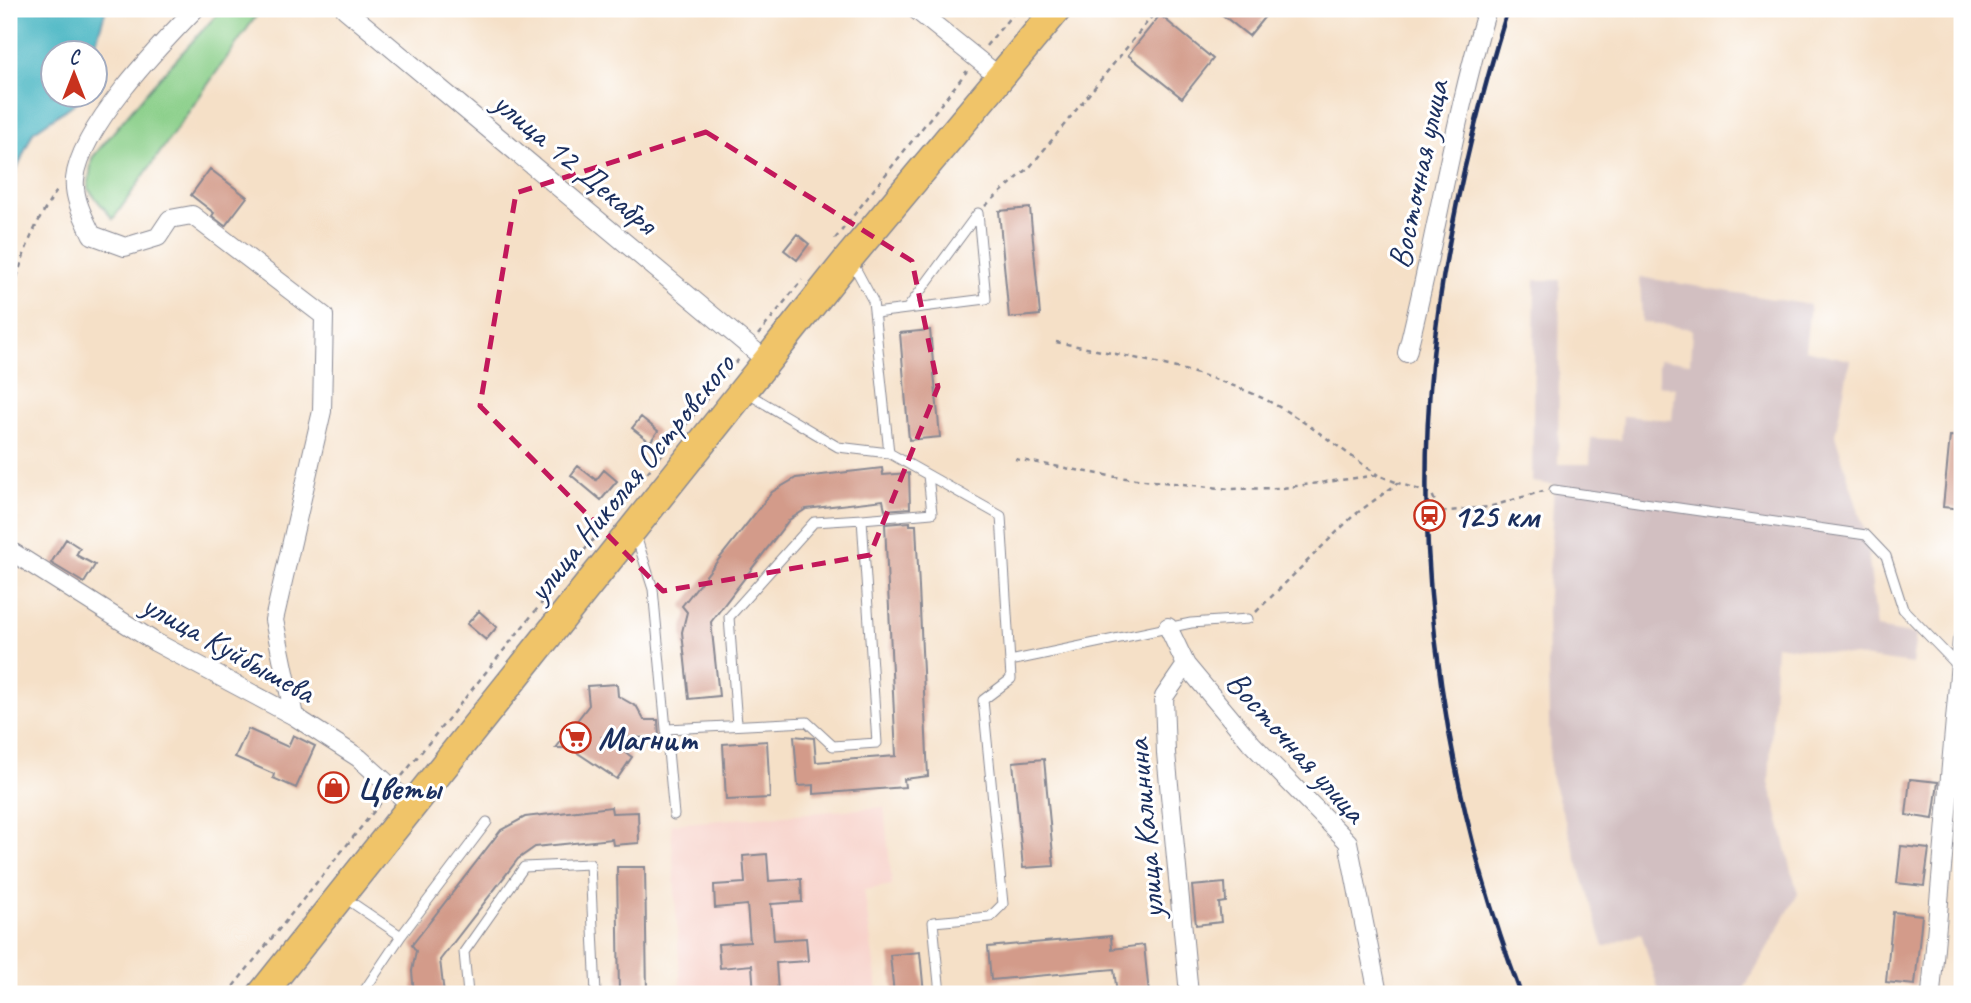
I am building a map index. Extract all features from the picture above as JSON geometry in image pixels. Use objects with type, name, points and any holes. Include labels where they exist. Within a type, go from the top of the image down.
[{"type":"main road","name":"улица Николая Островского","points":[[262,994],[341,896],[402,797],[633,528],[743,391],[758,354],[842,248],[1001,78],[1057,9]]},
{"type":"street","points":[[195,9],[140,66],[85,146],[74,179],[78,204],[92,235],[125,247],[158,237],[170,219],[192,215],[324,316],[322,411],[274,620],[293,716]]},
{"type":"street","name":"улица 12 Декабря","points":[[345,9],[758,354]]},
{"type":"street","points":[[915,9],[1001,78]]},
{"type":"street","name":"Восточная улица","points":[[1407,353],[1427,274],[1466,78],[1487,9]]},
{"type":"street","name":"улица Куйбышева","points":[[9,550],[155,642],[293,716],[359,758],[402,797]]},
{"type":"street","name":"Восточная улица","points":[[1168,627],[1186,665],[1252,744],[1348,842],[1378,994]]},
{"type":"street","points":[[1931,993],[1962,640]]},
{"type":"street","name":"улица Калинина","points":[[1186,665],[1164,696],[1166,753],[1189,994]]},
{"type":"lane","points":[[907,309],[978,213]]},
{"type":"lane","points":[[875,313],[986,299],[978,213]]},
{"type":"lane","points":[[842,248],[873,302],[888,453]]},
{"type":"lane","points":[[743,391],[838,447],[888,453],[1001,516],[1012,680],[984,700],[1003,904],[990,917],[933,922],[940,994]]},
{"type":"lane","points":[[737,725],[729,617],[814,522],[932,513],[928,475]]},
{"type":"lane","points":[[1554,490],[1866,536],[1886,556],[1903,609],[1961,668]]},
{"type":"lane","points":[[667,729],[807,722],[833,746],[877,743],[862,519]]},
{"type":"lane","points":[[633,528],[653,589],[674,815]]},
{"type":"lane","points":[[1010,661],[1168,627],[1248,619]]},
{"type":"lane","points":[[362,994],[401,936],[487,822]]},
{"type":"lane","points":[[468,994],[464,952],[524,867],[590,864],[596,994]]},
{"type":"lane","points":[[341,896],[401,936]]},
{"type":"path","points":[[842,248],[976,58],[1017,9]]},
{"type":"path","points":[[978,213],[1030,167],[1158,9]]},
{"type":"path","points":[[9,327],[18,267],[45,207],[62,184],[74,179]]},
{"type":"path","points":[[227,994],[402,797],[758,354],[809,271]]},
{"type":"path","points":[[1056,342],[1135,357],[1210,380],[1271,403],[1378,475],[1432,494],[1439,512],[1489,507],[1522,495],[1554,490]]},
{"type":"path","points":[[1015,459],[1116,477],[1230,489],[1282,488],[1378,475]]},
{"type":"path","points":[[1248,619],[1353,516],[1398,483]]},
{"type":"highlighted area","points":[[706,132],[912,261],[938,387],[870,555],[663,591],[480,406],[516,193]]},
{"type":"shaded area","points":[[1640,277],[1810,305],[1805,350],[1850,360],[1835,435],[1866,535],[1877,628],[1916,635],[1912,664],[1776,645],[1769,782],[1798,894],[1741,994],[1660,994],[1641,933],[1604,947],[1550,772],[1547,611],[1554,485],[1532,482],[1535,280],[1560,280],[1558,464],[1590,464],[1591,438],[1621,440],[1623,416],[1672,420],[1675,388],[1658,385],[1658,360],[1690,363],[1692,329],[1642,322]]},
{"type":"shaded area","points":[[884,807],[892,885],[864,890],[878,994],[681,994],[671,824]]},
{"type":"green space","points":[[222,9],[261,9],[113,219],[88,189],[92,158],[150,88]]},
{"type":"water","points":[[9,9],[106,9],[97,38],[38,38],[38,108],[68,108],[33,132],[9,187]]},
{"type":"building","points":[[1215,9],[1271,9],[1249,36]]},
{"type":"building","points":[[1160,15],[1213,59],[1182,98],[1128,55]]},
{"type":"building","points":[[210,169],[247,197],[225,226],[212,216],[214,213],[191,195]]},
{"type":"building","points":[[1030,208],[1040,315],[1009,318],[999,211]]},
{"type":"building","points":[[797,234],[809,244],[797,260],[784,250]]},
{"type":"building","points":[[930,330],[940,437],[909,440],[900,333]]},
{"type":"building","points":[[641,417],[658,431],[650,442],[632,428]]},
{"type":"building","points":[[1950,436],[1962,437],[1962,509],[1943,507]]},
{"type":"building","points":[[578,466],[596,480],[604,470],[617,481],[601,500],[571,475]]},
{"type":"building","points":[[882,468],[883,475],[909,473],[910,508],[885,510],[883,500],[806,509],[789,520],[711,622],[719,696],[689,699],[682,632],[687,612],[682,606],[772,492],[796,478]]},
{"type":"building","points":[[910,522],[910,525],[916,525],[928,776],[904,779],[905,787],[814,794],[814,785],[798,786],[794,736],[814,738],[816,762],[896,756],[885,524]]},
{"type":"building","points":[[66,539],[80,548],[76,555],[95,565],[84,583],[51,563]]},
{"type":"building","points":[[479,611],[497,627],[486,640],[467,624]]},
{"type":"building","points":[[617,684],[618,696],[637,707],[644,720],[658,720],[659,738],[603,737],[632,757],[617,779],[570,748],[556,748],[589,705],[587,686]]},
{"type":"building","points":[[248,729],[288,747],[293,735],[315,746],[296,788],[273,778],[274,774],[235,757]]},
{"type":"building","points":[[767,741],[770,798],[726,800],[723,744]]},
{"type":"building","points":[[1044,759],[1054,866],[1023,868],[1013,762]]},
{"type":"building","points":[[1910,779],[1938,782],[1933,819],[1906,815]]},
{"type":"building","points":[[611,807],[612,813],[638,812],[639,843],[613,845],[612,839],[535,847],[518,859],[440,960],[444,994],[414,994],[412,971],[416,951],[412,945],[501,830],[525,817]]},
{"type":"building","points":[[1901,846],[1929,849],[1924,886],[1897,883]]},
{"type":"building","points":[[767,854],[769,881],[801,879],[802,902],[771,904],[774,940],[806,938],[808,961],[776,963],[778,992],[754,994],[752,965],[720,968],[718,944],[750,942],[747,905],[715,908],[714,885],[745,883],[743,856]]},
{"type":"building","points":[[617,867],[645,867],[647,994],[619,994]]},
{"type":"building","points":[[1225,883],[1226,902],[1219,903],[1221,922],[1196,925],[1192,886]]},
{"type":"building","points":[[1893,912],[1922,915],[1915,985],[1886,982]]},
{"type":"building","points":[[1111,936],[1112,949],[1144,945],[1149,994],[1117,994],[1114,969],[991,980],[988,947]]},
{"type":"building","points":[[920,952],[924,994],[894,994],[890,955]]},
{"type":"railway","points":[[1508,9],[1471,140],[1444,276],[1432,365],[1427,444],[1427,524],[1441,685],[1455,764],[1473,843],[1495,920],[1521,994]]},
{"type":"place","name":"125 км","points":[[1430,515]]},
{"type":"place","name":"Магнит","points":[[575,738]]},
{"type":"place","name":"Цветы","points":[[334,787]]}]
